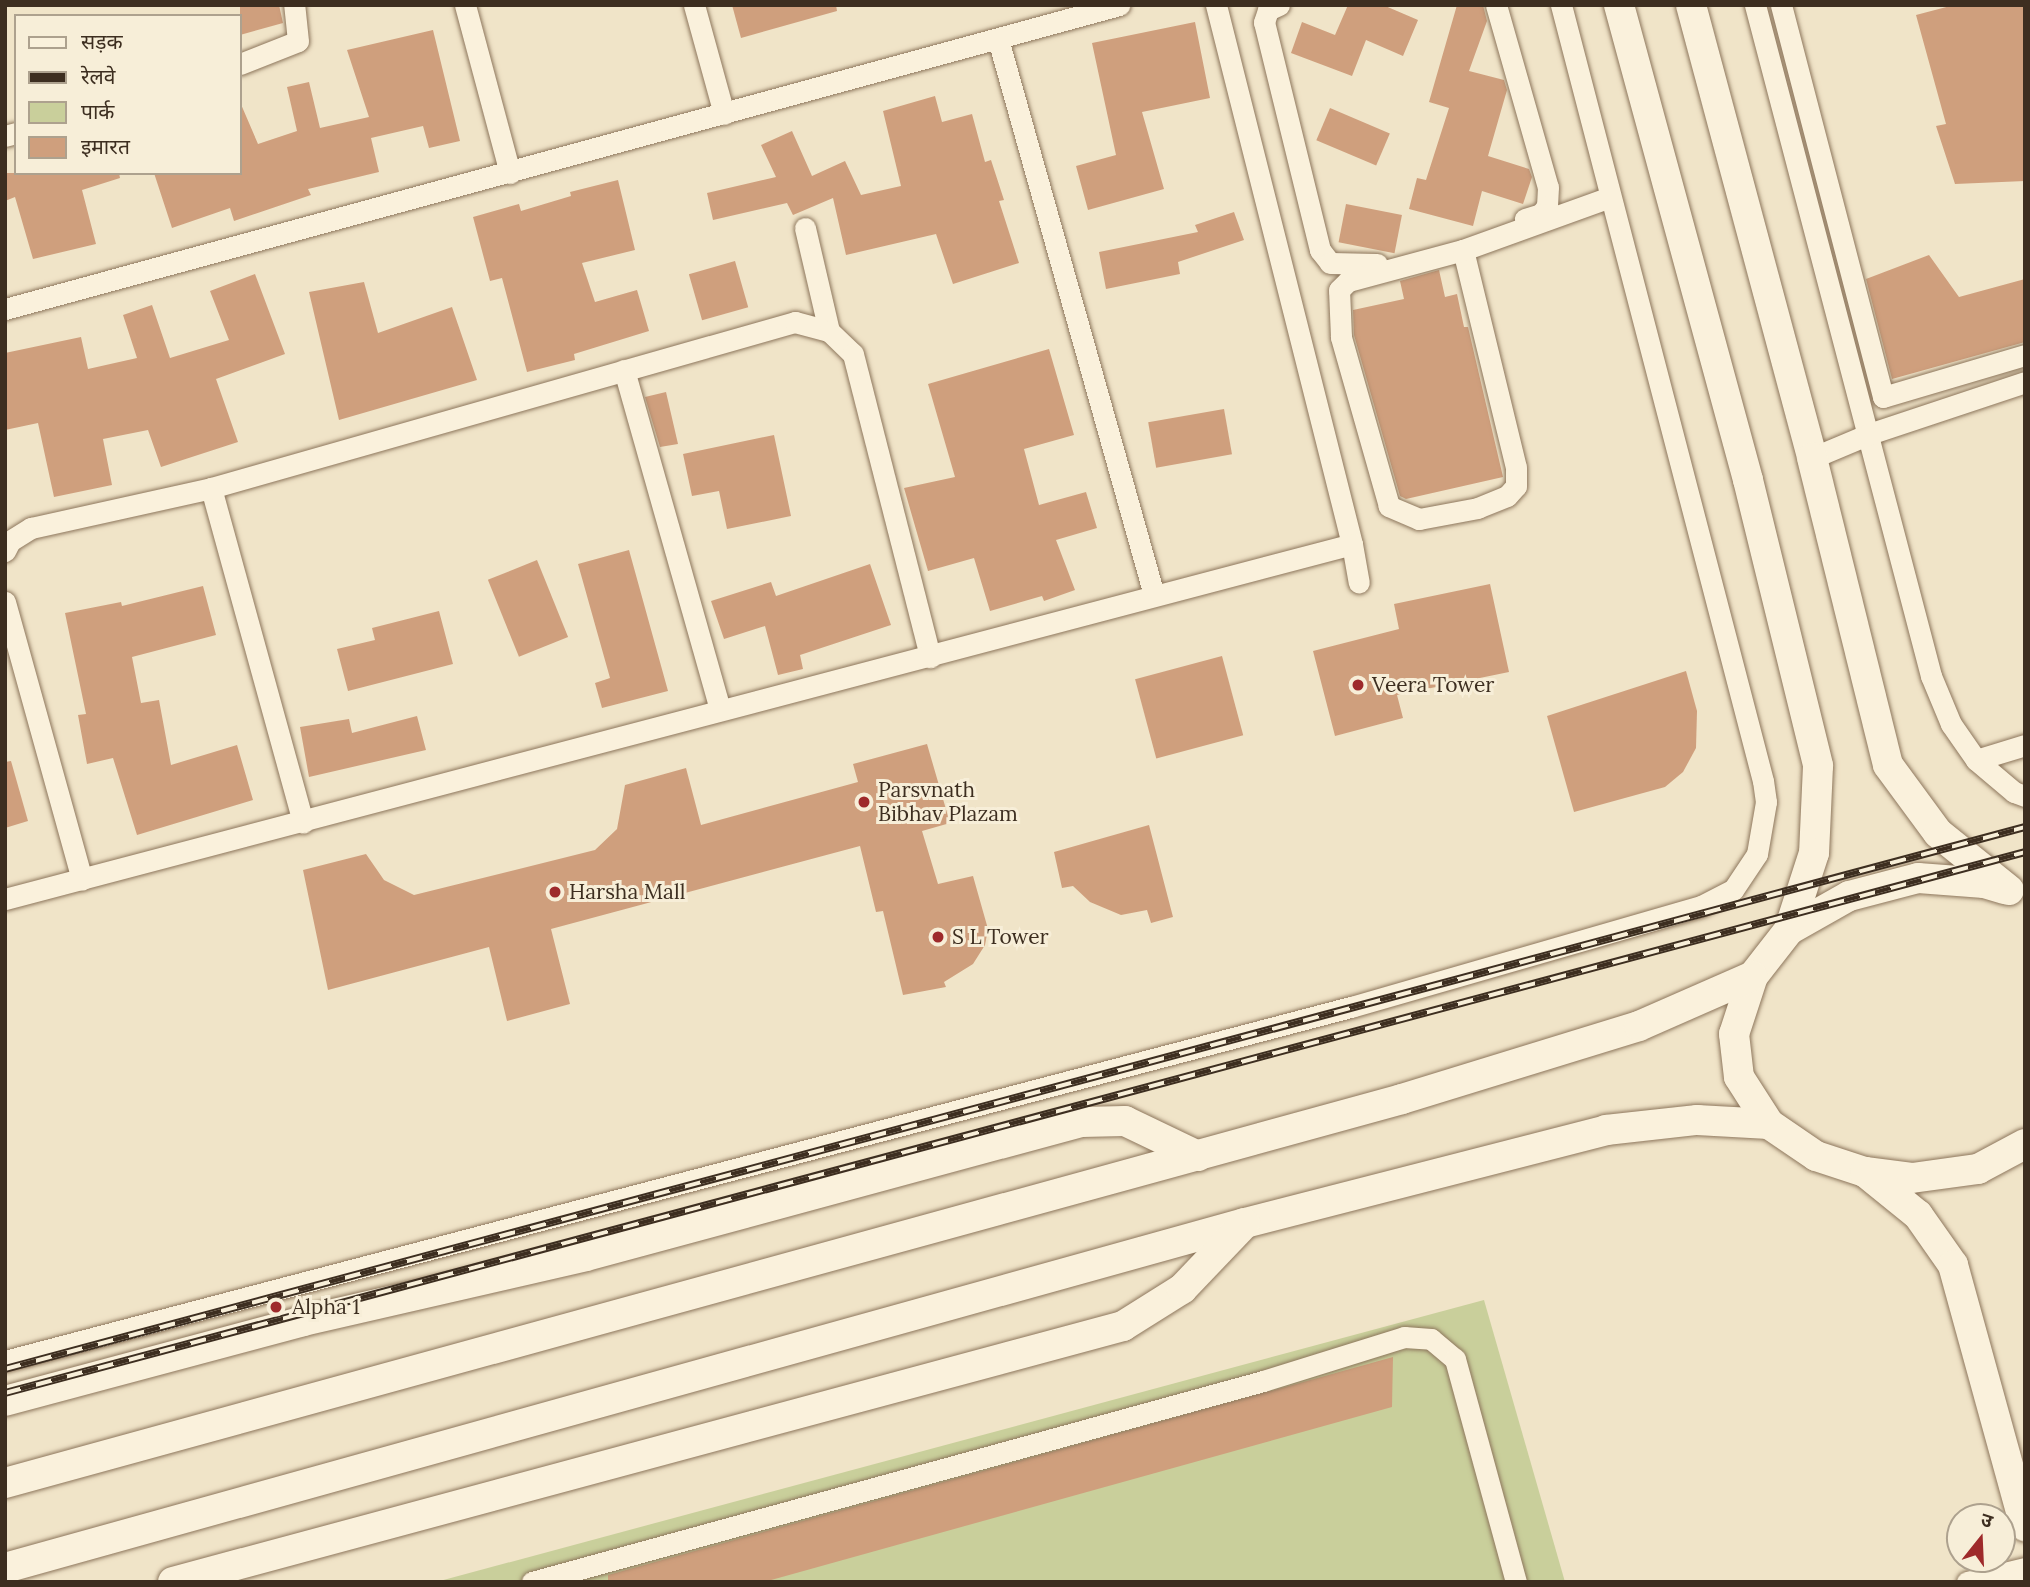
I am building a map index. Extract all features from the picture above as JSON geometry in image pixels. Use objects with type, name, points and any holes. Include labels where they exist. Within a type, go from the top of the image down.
[{"type":"street","points":[[242,63],[298,41],[294,5]]},
{"type":"street","points":[[465,5],[510,173]]},
{"type":"street","points":[[694,5],[724,114]]},
{"type":"street","points":[[5,309],[1119,5]]},
{"type":"street","points":[[1216,5],[1352,544],[1359,582]]},
{"type":"street","points":[[1279,5],[1268,10],[1264,22],[1320,250],[1330,263],[1351,267],[1381,264],[1504,226],[1541,214],[1547,206],[1548,187],[1496,5]]},
{"type":"street","points":[[5,1361],[1338,1010],[1701,906],[1733,890],[1757,854],[1766,802],[1763,780],[1561,5]]},
{"type":"street","points":[[1619,5],[1748,480],[1818,766],[1814,853],[1789,930],[1753,976],[1734,1034],[1739,1077],[1769,1124],[1816,1156],[1865,1172],[1912,1178],[1978,1169],[2025,1144]]},
{"type":"street","points":[[1691,5],[1812,458],[1888,765],[1938,833],[2017,893]]},
{"type":"street","points":[[1755,5],[1931,676],[1951,724],[1976,760],[2014,792],[2025,796]]},
{"type":"street","points":[[1781,5],[1883,397],[2025,355]]},
{"type":"street","points":[[998,39],[1154,595]]},
{"type":"street","points":[[1789,132],[1813,127]]},
{"type":"street","points":[[1801,178],[1824,172]]},
{"type":"street","points":[[1464,250],[1516,467],[1516,486],[1507,496],[1478,508],[1419,519],[1389,506],[1341,337],[1336,303],[1339,290],[1348,281],[1464,250],[1610,197]]},
{"type":"street","points":[[804,228],[829,331]]},
{"type":"street","points":[[5,551],[10,541],[31,528],[211,488],[795,321],[829,331],[853,354],[930,657]]},
{"type":"street","points":[[624,370],[720,709]]},
{"type":"street","points":[[1812,458],[1869,434],[2025,382]]},
{"type":"street","points":[[211,488],[303,823]]},
{"type":"street","points":[[5,899],[303,823],[720,709],[930,657],[1352,544]]},
{"type":"street","points":[[5,602],[82,879]]},
{"type":"street","points":[[1976,760],[2025,745]]},
{"type":"street","points":[[1789,930],[1849,896],[1918,878],[1984,883],[2017,893]]},
{"type":"street","points":[[5,1483],[1198,1157],[1639,1026],[1753,976]]},
{"type":"street","points":[[5,1568],[1245,1223],[1606,1130],[1697,1120],[1769,1124]]},
{"type":"street","points":[[5,1401],[303,1321],[586,1256],[1081,1122],[1125,1121],[1198,1157]]},
{"type":"street","points":[[1865,1172],[1918,1215],[1953,1265],[2025,1526]]},
{"type":"street","points":[[173,1582],[1123,1326],[1182,1289],[1245,1223]]},
{"type":"street","points":[[532,1582],[1263,1381],[1404,1336],[1431,1339],[1455,1359],[1516,1582]]},
{"type":"street","points":[[1967,1582],[2025,1568]]},
{"type":"green space","points":[[1484,1300],[1565,1582],[436,1582]]},
{"type":"building","points":[[240,5],[279,5],[283,23],[242,34]]},
{"type":"building","points":[[732,5],[836,5],[837,11],[741,38]]},
{"type":"building","points":[[1348,5],[1383,5],[1418,20],[1403,56],[1366,40],[1352,76],[1291,53],[1302,22],[1335,35]]},
{"type":"building","points":[[1457,5],[1483,5],[1487,21],[1469,71],[1504,80],[1507,90],[1488,156],[1529,169],[1532,177],[1523,204],[1482,191],[1473,226],[1409,209],[1417,178],[1426,180],[1449,108],[1429,102]]},
{"type":"building","points":[[1954,5],[2025,5],[2025,181],[1955,184],[1936,126],[1946,124],[1916,15]]},
{"type":"building","points":[[1195,22],[1210,98],[1142,112],[1164,189],[1088,210],[1076,166],[1116,155],[1092,43]]},
{"type":"building","points":[[433,30],[460,141],[429,148],[423,126],[371,138],[379,172],[308,189],[311,195],[234,221],[230,208],[172,228],[155,175],[242,175],[242,107],[258,144],[297,131],[287,87],[309,82],[320,128],[369,117],[347,50]]},
{"type":"building","points":[[935,96],[942,122],[972,114],[985,162],[991,160],[1004,200],[999,201],[1019,263],[953,284],[936,234],[846,255],[833,198],[793,215],[787,203],[713,220],[707,193],[776,177],[761,145],[792,131],[812,176],[845,161],[861,195],[901,186],[883,111]]},
{"type":"building","points":[[1330,108],[1390,133],[1376,166],[1316,140]]},
{"type":"building","points":[[5,173],[119,175],[120,178],[82,190],[96,244],[33,259],[15,197],[5,201]]},
{"type":"building","points":[[618,180],[635,250],[582,263],[595,302],[637,290],[649,331],[574,354],[575,360],[527,372],[502,278],[490,281],[473,217],[519,204],[521,211],[571,196],[570,192]]},
{"type":"building","points":[[1346,204],[1402,215],[1395,253],[1339,242]]},
{"type":"building","points":[[1234,212],[1244,240],[1178,262],[1180,274],[1106,289],[1099,252],[1198,232],[1195,225]]},
{"type":"building","points":[[1929,255],[1959,297],[2025,279],[2025,342],[1892,379],[1866,279]]},
{"type":"building","points":[[735,261],[748,307],[702,320],[689,274]]},
{"type":"building","points":[[1439,270],[1445,297],[1457,294],[1464,327],[1468,327],[1503,477],[1406,499],[1400,496],[1354,335],[1353,310],[1404,299],[1400,281]]},
{"type":"building","points":[[255,274],[285,354],[216,379],[238,442],[161,467],[148,430],[103,439],[112,485],[54,497],[38,423],[5,430],[5,353],[81,337],[88,369],[137,358],[123,315],[152,305],[170,358],[229,340],[210,291]]},
{"type":"building","points":[[364,282],[378,333],[452,307],[477,380],[339,420],[309,292]]},
{"type":"building","points":[[1049,349],[1074,435],[1024,449],[1039,505],[1086,492],[1097,528],[1056,540],[1075,590],[1044,601],[1042,596],[990,611],[974,558],[928,571],[904,488],[955,477],[928,384]]},
{"type":"building","points":[[666,392],[678,444],[660,447],[645,397]]},
{"type":"building","points":[[1224,409],[1232,454],[1156,468],[1148,422]]},
{"type":"building","points":[[774,435],[791,516],[727,529],[719,491],[692,496],[683,454]]},
{"type":"building","points":[[629,550],[668,691],[602,708],[595,683],[610,678],[578,564]]},
{"type":"building","points":[[537,560],[568,637],[519,657],[488,580]]},
{"type":"building","points":[[870,564],[891,625],[800,655],[803,669],[778,675],[765,626],[724,639],[711,601],[771,582],[776,596]]},
{"type":"building","points":[[1490,584],[1509,672],[1397,695],[1403,718],[1335,736],[1313,651],[1399,629],[1394,604]]},
{"type":"building","points":[[203,586],[216,635],[132,657],[141,703],[159,700],[171,765],[237,745],[253,800],[137,835],[113,758],[87,764],[78,715],[86,714],[65,613],[121,602],[122,606]]},
{"type":"building","points":[[439,611],[453,664],[348,691],[337,649],[375,640],[372,628]]},
{"type":"building","points":[[1222,656],[1243,735],[1156,758],[1135,679]]},
{"type":"building","points":[[1686,671],[1697,711],[1696,748],[1683,772],[1665,787],[1574,812],[1547,716]]},
{"type":"building","points":[[417,716],[426,750],[309,777],[300,727],[349,719],[352,733]]},
{"type":"building","points":[[927,744],[950,823],[922,831],[938,884],[973,876],[988,929],[985,945],[973,964],[944,982],[946,987],[903,995],[883,911],[876,912],[860,846],[551,929],[570,1004],[507,1021],[489,947],[328,990],[303,870],[366,854],[384,880],[414,895],[595,850],[617,829],[625,785],[686,768],[701,825],[858,782],[853,764]]},
{"type":"building","points":[[11,761],[28,821],[5,828],[5,762]]},
{"type":"building","points":[[1149,825],[1173,917],[1151,923],[1147,910],[1121,915],[1090,902],[1073,886],[1062,888],[1054,852]]},
{"type":"building","points":[[1393,1357],[1392,1407],[764,1582],[608,1582],[608,1575]]},
{"type":"railway","points":[[5,1369],[2025,827]]},
{"type":"railway","points":[[5,1393],[2025,852]]},
{"type":"place","name":"Veera Tower","points":[[1358,685]]},
{"type":"place","name":"Parsvnath Bibhav Plazam","points":[[864,802]]},
{"type":"place","name":"Harsha Mall","points":[[555,892]]},
{"type":"place","name":"S L Tower","points":[[938,937]]},
{"type":"place","name":"Alpha 1","points":[[276,1307]]}]
